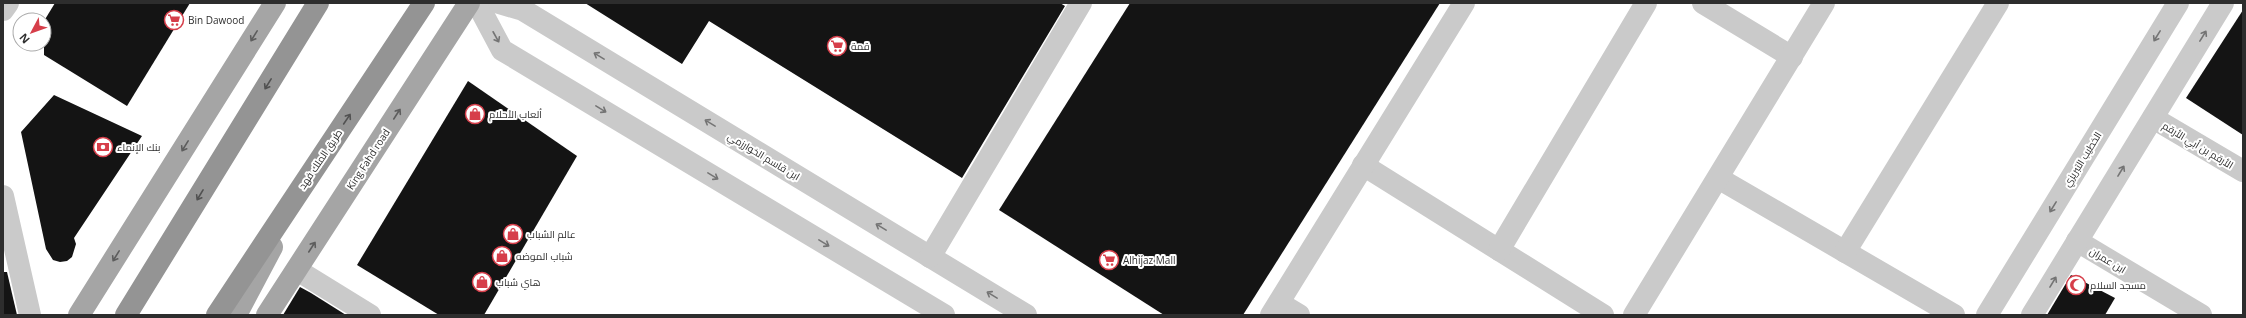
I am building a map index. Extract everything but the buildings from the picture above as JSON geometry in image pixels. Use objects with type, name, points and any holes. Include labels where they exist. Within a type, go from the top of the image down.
[{"type":"highway","points":[[128,312],[318,3]]},
{"type":"highway","name":"طريق الملك فهد","points":[[217,315],[424,3]]},
{"type":"main road","points":[[79,315],[275,3]]},
{"type":"main road","name":"King Fahd road","points":[[267,315],[469,3]]},
{"type":"main road","points":[[236,315],[305,183]]},
{"type":"street","points":[[3,10],[8,3]]},
{"type":"street","points":[[477,3],[502,50],[944,315]]},
{"type":"street","name":"ابن قاسم الخوارزمي","points":[[499,3],[523,10],[1026,315]]},
{"type":"street","points":[[930,257],[1081,3]]},
{"type":"street","points":[[1299,315],[1275,309],[1464,3]]},
{"type":"street","points":[[1499,250],[1646,3]]},
{"type":"street","points":[[1703,3],[1792,57]]},
{"type":"street","points":[[1634,315],[1824,3]]},
{"type":"street","points":[[1845,252],[1998,3]]},
{"type":"street","name":"الخطيب التبريزي","points":[[1987,315],[2178,3]]},
{"type":"street","points":[[2032,315],[2223,3]]},
{"type":"street","name":"الأرقم بن أبي الأرقم","points":[[2153,118],[2243,172]]},
{"type":"street","points":[[1363,166],[1603,315]]},
{"type":"street","points":[[1718,178],[1954,315]]},
{"type":"street","points":[[3,196],[30,315]]},
{"type":"street","name":"ابن عمران","points":[[2077,241],[2194,313]]},
{"type":"street","points":[[297,270],[370,315]]},
{"type":"place","name":"Bin Dawood","points":[[174,20]]},
{"type":"place","name":"قمة","points":[[837,46]]},
{"type":"place","name":"ألعاب الأحلام","points":[[475,114]]},
{"type":"place","name":"بنك الإنماء","points":[[103,147]]},
{"type":"place","name":"عالم الشباب","points":[[513,234]]},
{"type":"place","name":"شباب الموضه","points":[[502,256]]},
{"type":"place","name":"Alhijaz Mall","points":[[1109,260]]},
{"type":"place","name":"هاي شباب","points":[[482,282]]},
{"type":"place","name":"مسجد السلام","points":[[2076,285]]}]
